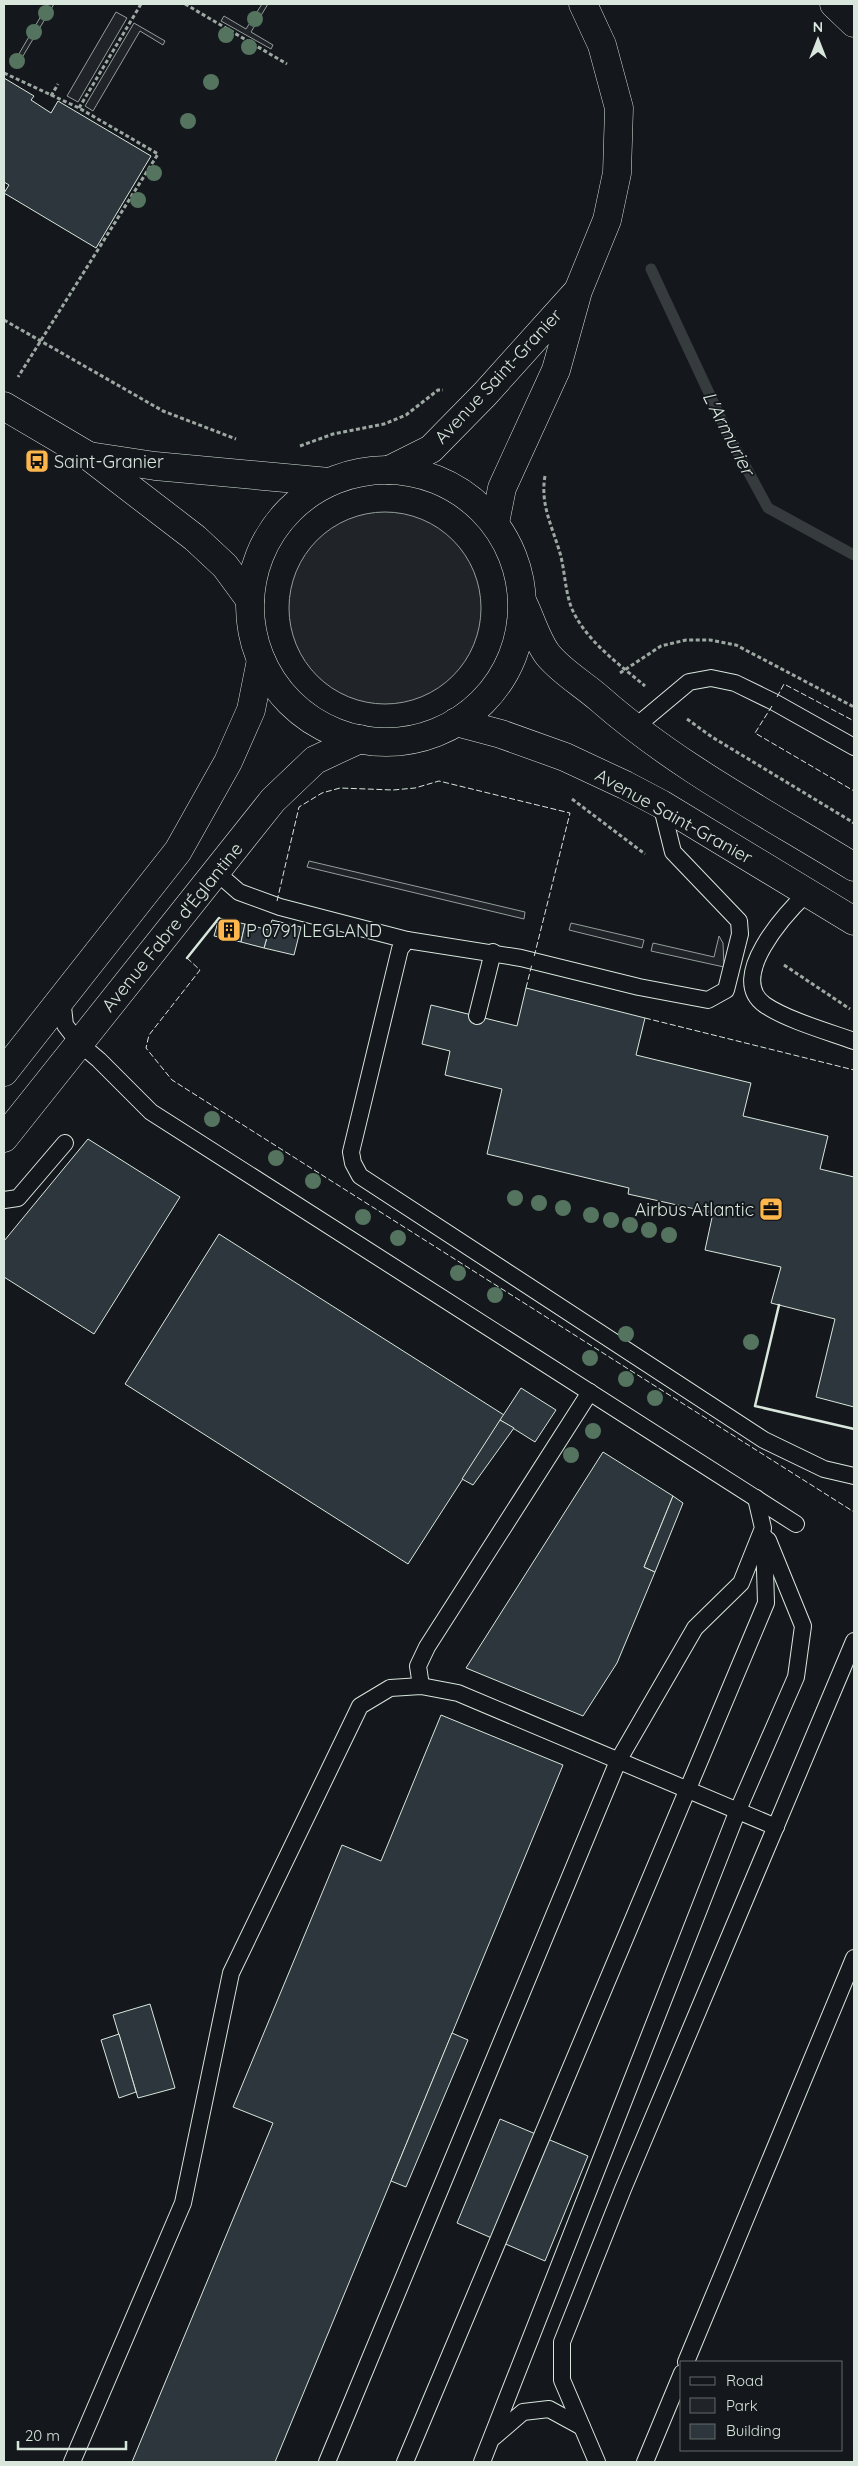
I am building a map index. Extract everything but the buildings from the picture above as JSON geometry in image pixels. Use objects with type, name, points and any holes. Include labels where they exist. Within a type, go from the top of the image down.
[{"type":"street","name":"Avenue Saint-Granier","points":[[495,523],[502,488],[556,370],[578,291],[607,220],[617,173],[619,108],[602,45],[583,4]]},
{"type":"street","points":[[834,4],[854,23]]},
{"type":"street","name":"Avenue Saint-Granier","points":[[389,470],[431,449],[474,405],[578,291]]},
{"type":"street","points":[[4,406],[87,455],[195,538],[225,566],[250,600]]},
{"type":"street","points":[[87,455],[155,466],[329,482]]},
{"type":"street","points":[[523,603],[519,639],[506,672],[484,700],[456,722],[434,733],[410,740],[385,742],[360,739],[329,729],[301,712],[278,688],[261,660],[252,631],[250,600],[254,571],[271,535],[282,518],[303,498],[329,482],[348,475],[389,470],[419,473],[448,484],[474,501],[495,523],[515,561],[523,603],[547,653],[561,668],[634,728],[713,781],[854,867]]},
{"type":"street","points":[[4,1072],[178,851],[228,762],[251,710],[261,660]]},
{"type":"street","name":"Avenue Saint-Granier","points":[[456,722],[500,734],[565,757],[661,804],[854,921]]},
{"type":"street","name":"Avenue Fabre d'Églantine","points":[[4,1138],[273,800],[315,760],[360,739]]},
{"type":"lane","points":[[634,728],[688,682],[711,678],[735,683],[774,702],[854,747]]},
{"type":"lane","points":[[216,872],[240,892],[280,907],[407,940],[493,952],[708,1000],[726,990],[740,934],[738,921],[673,852],[661,804]]},
{"type":"lane","points":[[807,892],[791,908],[761,949],[752,981],[755,994],[765,1004],[815,1027],[854,1041]]},
{"type":"lane","points":[[407,940],[400,949],[351,1152],[353,1163],[360,1176],[764,1440],[824,1469],[854,1476]]},
{"type":"lane","points":[[478,1016],[493,952]]},
{"type":"lane","points":[[62,998],[65,1025],[79,1043],[99,1060],[151,1112],[796,1524]]},
{"type":"lane","points":[[4,1200],[18,1198],[65,1143]]},
{"type":"lane","points":[[421,1686],[418,1666],[427,1647],[590,1392]]},
{"type":"lane","points":[[482,2462],[738,1810],[796,1678],[802,1626],[763,1528],[756,1498]]},
{"type":"lane","points":[[327,2462],[618,1761],[695,1628],[741,1584],[763,1528]]},
{"type":"lane","points":[[405,2462],[766,1603],[763,1528]]},
{"type":"lane","points":[[598,2462],[562,2380],[562,2342],[623,2189],[854,1641]]},
{"type":"lane","points":[[72,2462],[183,2203],[231,1973],[360,1706],[390,1688],[421,1686],[458,1693],[776,1827]]},
{"type":"lane","points":[[686,2361],[854,1958]]},
{"type":"lane","points":[[645,2462],[680,2378]]},
{"type":"lane","points":[[491,2438],[523,2412],[549,2409],[582,2427]]},
{"type":"path","points":[[79,108],[141,4]]},
{"type":"path","points":[[185,4],[287,64]]},
{"type":"path","points":[[4,73],[79,108],[158,154],[15,382]]},
{"type":"path","points":[[52,96],[58,84]]},
{"type":"path","points":[[127,136],[130,132]]},
{"type":"path","points":[[4,320],[163,411],[242,441]]},
{"type":"path","points":[[296,447],[333,434],[391,421],[406,415],[438,390],[454,392],[474,405]]},
{"type":"path","points":[[525,438],[546,455],[547,467],[543,487],[546,515],[560,553],[572,609],[593,640],[663,702],[712,737],[854,823]]},
{"type":"green space","points":[[48,4],[54,4],[17,66],[13,64]]},
{"type":"green space","points":[[262,4],[268,4],[251,32],[273,45],[271,49],[221,21],[224,16],[246,29]]},
{"type":"green space","points":[[116,12],[127,18],[78,102],[67,96]]},
{"type":"green space","points":[[134,23],[165,41],[163,45],[140,31],[93,111],[85,106]]},
{"type":"green space","points":[[376,512],[394,512],[422,519],[438,528],[453,540],[465,555],[474,571],[481,599],[481,617],[474,645],[465,661],[453,676],[438,688],[422,697],[394,704],[376,704],[357,700],[340,693],[324,682],[311,669],[300,653],[293,636],[289,617],[289,599],[293,580],[300,563],[311,547],[324,534],[340,523],[357,516]]},
{"type":"green space","points":[[309,861],[525,912],[524,919],[307,867]]},
{"type":"green space","points":[[571,923],[644,940],[642,948],[569,930]]},
{"type":"green space","points":[[719,936],[723,943],[724,967],[651,951],[653,943],[714,957]]},
{"type":"waterway","name":"L'Armurier","points":[[651,269],[730,438],[768,508],[854,555]]},
{"type":"fence","points":[[777,697],[784,684],[854,721]]},
{"type":"fence","points":[[772,706],[755,733],[854,791]]},
{"type":"fence","points":[[277,901],[299,807],[322,793],[340,788],[393,790],[415,788],[439,781],[570,813],[534,957]]},
{"type":"fence","points":[[187,958],[200,970],[149,1035],[146,1048],[172,1080],[854,1512]]},
{"type":"fence","points":[[526,988],[532,964]]},
{"type":"fence","points":[[645,1018],[854,1070]]},
{"type":"wall","points":[[187,958],[219,918]]},
{"type":"wall","points":[[779,1305],[755,1406],[854,1429]]},
{"type":"place","name":"Saint-Granier","points":[[37,461]]},
{"type":"place","name":"P 0791 LEGLAND","points":[[229,930]]},
{"type":"place","name":"Airbus Atlantic","points":[[771,1209]]}]
